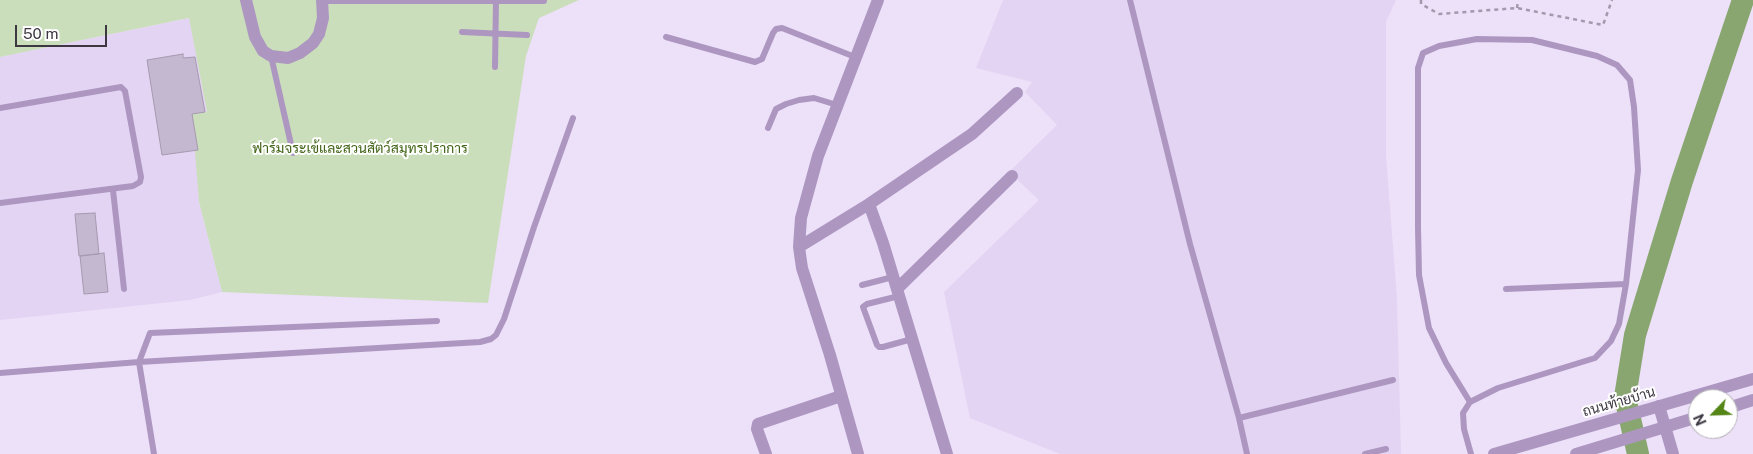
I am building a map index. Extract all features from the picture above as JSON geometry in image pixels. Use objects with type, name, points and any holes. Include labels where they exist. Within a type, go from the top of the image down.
[{"type":"street","points":[[246,0],[255,37],[263,50],[271,56],[288,58],[300,53],[313,43],[320,34],[322,0]]},
{"type":"street","points":[[858,454],[830,355],[802,268],[799,247],[801,218],[818,156],[878,0]]},
{"type":"street","points":[[799,247],[869,204],[972,134],[1017,93]]},
{"type":"street","points":[[896,287],[1012,176]]},
{"type":"street","points":[[869,204],[947,454]]},
{"type":"street","name":"ถนนท้ายบ้าน","points":[[1500,453],[1753,378]]},
{"type":"street","points":[[766,454],[757,429],[758,424],[841,396]]},
{"type":"street","points":[[1738,405],[1753,400]]},
{"type":"street","points":[[1659,406],[1673,454]]},
{"type":"street","points":[[1576,454],[1688,420]]},
{"type":"street","points":[[1608,421],[1612,443]]},
{"type":"lane","points":[[322,0],[544,0]]},
{"type":"lane","points":[[1130,0],[1190,244],[1247,454]]},
{"type":"lane","points":[[495,67],[496,1]]},
{"type":"lane","points":[[666,37],[755,62],[762,59],[776,29],[782,28],[855,57]]},
{"type":"lane","points":[[462,32],[527,35]]},
{"type":"lane","points":[[1470,402],[1446,363],[1429,328],[1419,275],[1418,68],[1423,53],[1438,46],[1477,39],[1532,40],[1597,56],[1617,65],[1630,80],[1634,107],[1638,170],[1626,284],[1619,324],[1611,341],[1595,358],[1498,388],[1470,402],[1463,413],[1464,429],[1471,454]]},
{"type":"lane","points":[[271,56],[293,153]]},
{"type":"lane","points":[[0,108],[121,87],[125,91],[140,177],[140,182],[133,186],[113,190],[0,203]]},
{"type":"lane","points":[[768,128],[776,110],[786,104],[814,98],[837,105]]},
{"type":"lane","points":[[0,373],[139,362],[480,342],[491,339],[504,319],[573,118]]},
{"type":"lane","points":[[113,190],[124,289]]},
{"type":"lane","points":[[1506,289],[1626,284]]},
{"type":"lane","points":[[862,285],[896,287]]},
{"type":"lane","points":[[896,287],[863,307],[879,347],[912,339]]},
{"type":"lane","points":[[154,454],[139,362],[150,333],[437,321]]},
{"type":"lane","points":[[1238,418],[1393,380]]},
{"type":"lane","points":[[1365,454],[1386,449]]},
{"type":"path","points":[[1421,0],[1420,4],[1439,14],[1517,8],[1603,25],[1612,0]]},
{"type":"path","points":[[1517,8],[1518,0]]},
{"type":"shaded area","points":[[1003,0],[1396,0],[1386,22],[1386,156],[1397,299],[1401,454],[1060,454],[970,418],[944,292],[1039,200],[1009,172],[1057,125],[1025,92],[1032,82],[976,68]]},
{"type":"shaded area","points":[[190,18],[207,112],[199,202],[222,292],[190,300],[0,320],[0,57]]},
{"type":"green space","name":"ฟาร์มจระเข้และสวนสัตว์สมุทรปราการ","points":[[0,0],[579,0],[539,18],[526,56],[488,303],[222,292],[199,202],[192,114],[207,112],[189,18],[0,57]]},
{"type":"building","points":[[183,54],[183,58],[195,57],[205,112],[192,114],[198,150],[162,155],[147,60]]},
{"type":"building","points":[[95,213],[99,254],[79,256],[75,214]]},
{"type":"building","points":[[104,253],[108,292],[84,294],[80,256]]},
{"type":"waterway","points":[[1638,454],[1625,397],[1635,335],[1682,181],[1743,0]]}]
